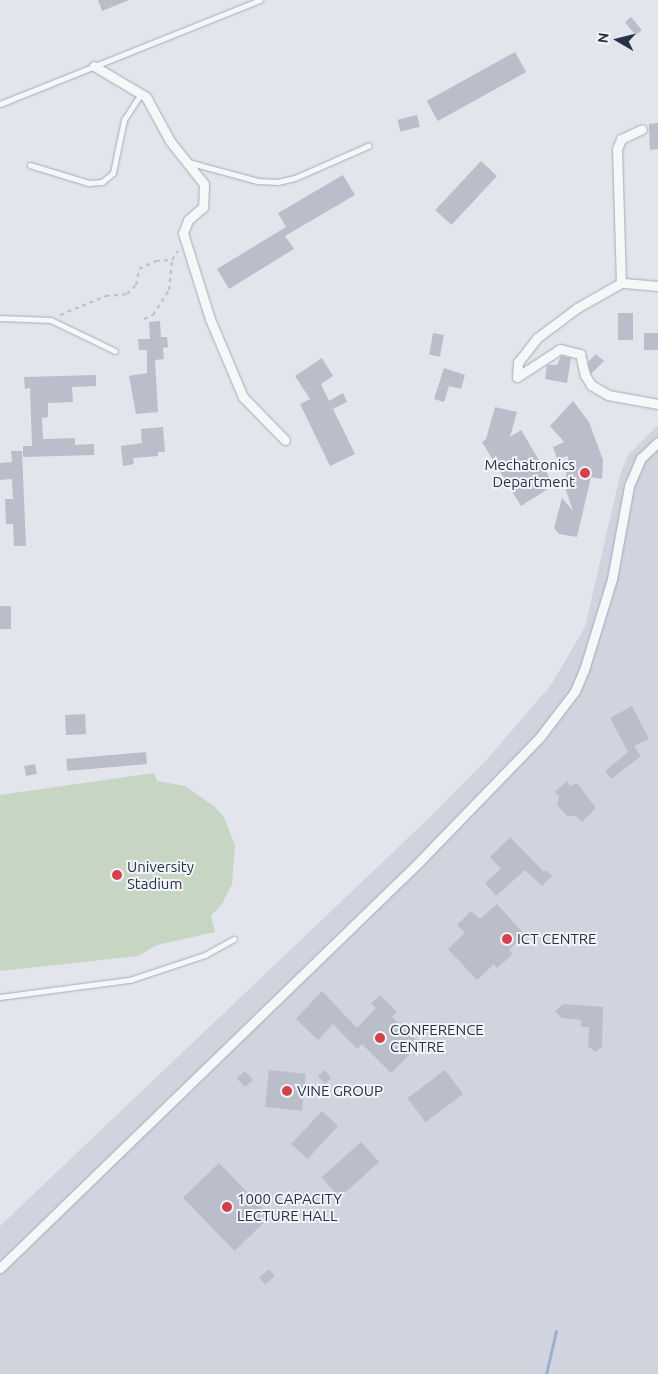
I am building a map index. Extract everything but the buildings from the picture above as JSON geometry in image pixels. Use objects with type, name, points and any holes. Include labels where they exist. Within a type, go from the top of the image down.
[{"type":"street","points":[[94,66],[146,97],[170,141],[204,184],[203,207],[188,220],[183,233],[210,319],[243,398],[285,440]]},
{"type":"street","points":[[621,283],[617,149],[621,139],[642,129]]},
{"type":"street","points":[[658,286],[621,283],[577,308],[537,338],[518,362],[517,377],[560,349],[580,354],[585,375],[591,385],[608,395],[658,404]]},
{"type":"street","points":[[0,1268],[417,864],[540,737],[575,691],[584,670],[612,579],[629,486],[641,458],[658,442]]},
{"type":"lane","points":[[0,104],[260,0]]},
{"type":"lane","points":[[30,165],[89,183],[102,182],[113,173],[124,120],[141,94]]},
{"type":"lane","points":[[187,162],[258,181],[278,182],[295,178],[368,146]]},
{"type":"lane","points":[[0,318],[51,320],[115,351]]},
{"type":"lane","points":[[0,997],[130,980],[205,955],[234,939]]},
{"type":"path","points":[[144,319],[153,315],[169,290],[172,260],[180,249],[183,233]]},
{"type":"path","points":[[51,320],[98,299],[127,294],[136,285],[139,269],[156,261],[172,260]]},
{"type":"shaded area","points":[[658,425],[658,1374],[0,1374],[0,1226],[431,816],[489,757],[551,685],[585,627],[620,475],[628,455]]},
{"type":"green space","name":"University Stadium","points":[[154,773],[157,781],[185,786],[215,807],[224,817],[235,845],[232,884],[222,904],[211,916],[215,932],[157,945],[138,956],[0,971],[0,795]]},
{"type":"waterway","points":[[546,1374],[556,1331]]},
{"type":"place","name":"Mechatronics Department","points":[[585,473]]},
{"type":"place","name":"University Stadium","points":[[117,875]]},
{"type":"place","name":"ICT CENTRE","points":[[507,939]]},
{"type":"place","name":"CONFERENCE CENTRE","points":[[380,1038]]},
{"type":"place","name":"VINE GROUP","points":[[287,1091]]},
{"type":"place","name":"1000 CAPACITY LECTURE HALL","points":[[227,1207]]}]
